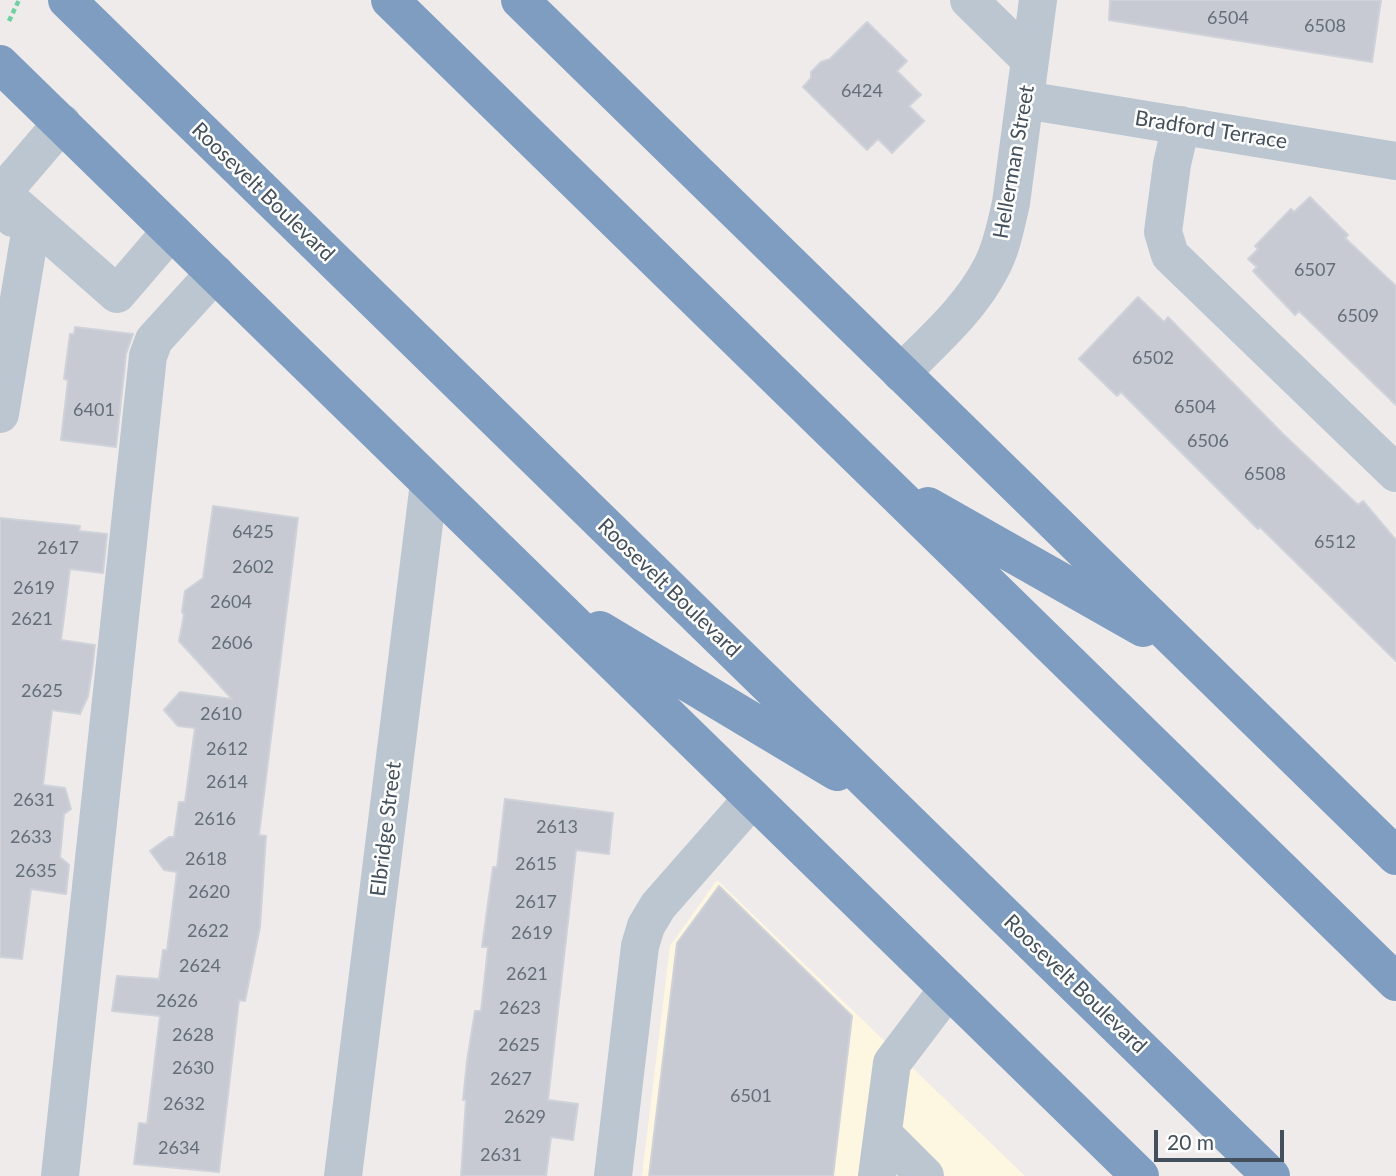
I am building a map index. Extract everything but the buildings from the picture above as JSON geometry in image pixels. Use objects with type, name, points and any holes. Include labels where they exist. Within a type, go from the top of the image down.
[{"type":"highway","name":"Roosevelt Boulevard","points":[[67,0],[1271,1176]]},
{"type":"highway","points":[[390,0],[1396,982]]},
{"type":"highway","points":[[520,0],[1396,856]]},
{"type":"highway","points":[[0,64],[1140,1176]]},
{"type":"highway","points":[[881,479],[1191,655]]},
{"type":"highway","points":[[545,596],[892,805]]},
{"type":"street","points":[[969,0],[1030,60]]},
{"type":"street","name":"Hellerman Street","points":[[901,373],[960,313],[993,264],[1011,204],[1038,0]]},
{"type":"street","name":"Bradford Terrace","points":[[1025,100],[1396,161]]},
{"type":"street","points":[[62,124],[2,193],[16,218],[117,294],[171,231]]},
{"type":"street","points":[[1181,125],[1172,164],[1163,232],[1170,255],[1396,473]]},
{"type":"street","points":[[0,414],[16,218]]},
{"type":"street","points":[[61,1176],[148,356],[154,340],[215,273]]},
{"type":"street","name":"Elbridge Street","points":[[344,1176],[429,483]]},
{"type":"street","points":[[613,1176],[640,946],[646,926],[658,906],[752,799]]},
{"type":"street","points":[[877,1176],[892,1062],[948,989]]},
{"type":"street","points":[[883,1135],[925,1176]]},
{"type":"path","points":[[9,20],[19,0]]},
{"type":"shaded area","points":[[717,880],[1025,1176],[642,1176],[670,946]]}]
